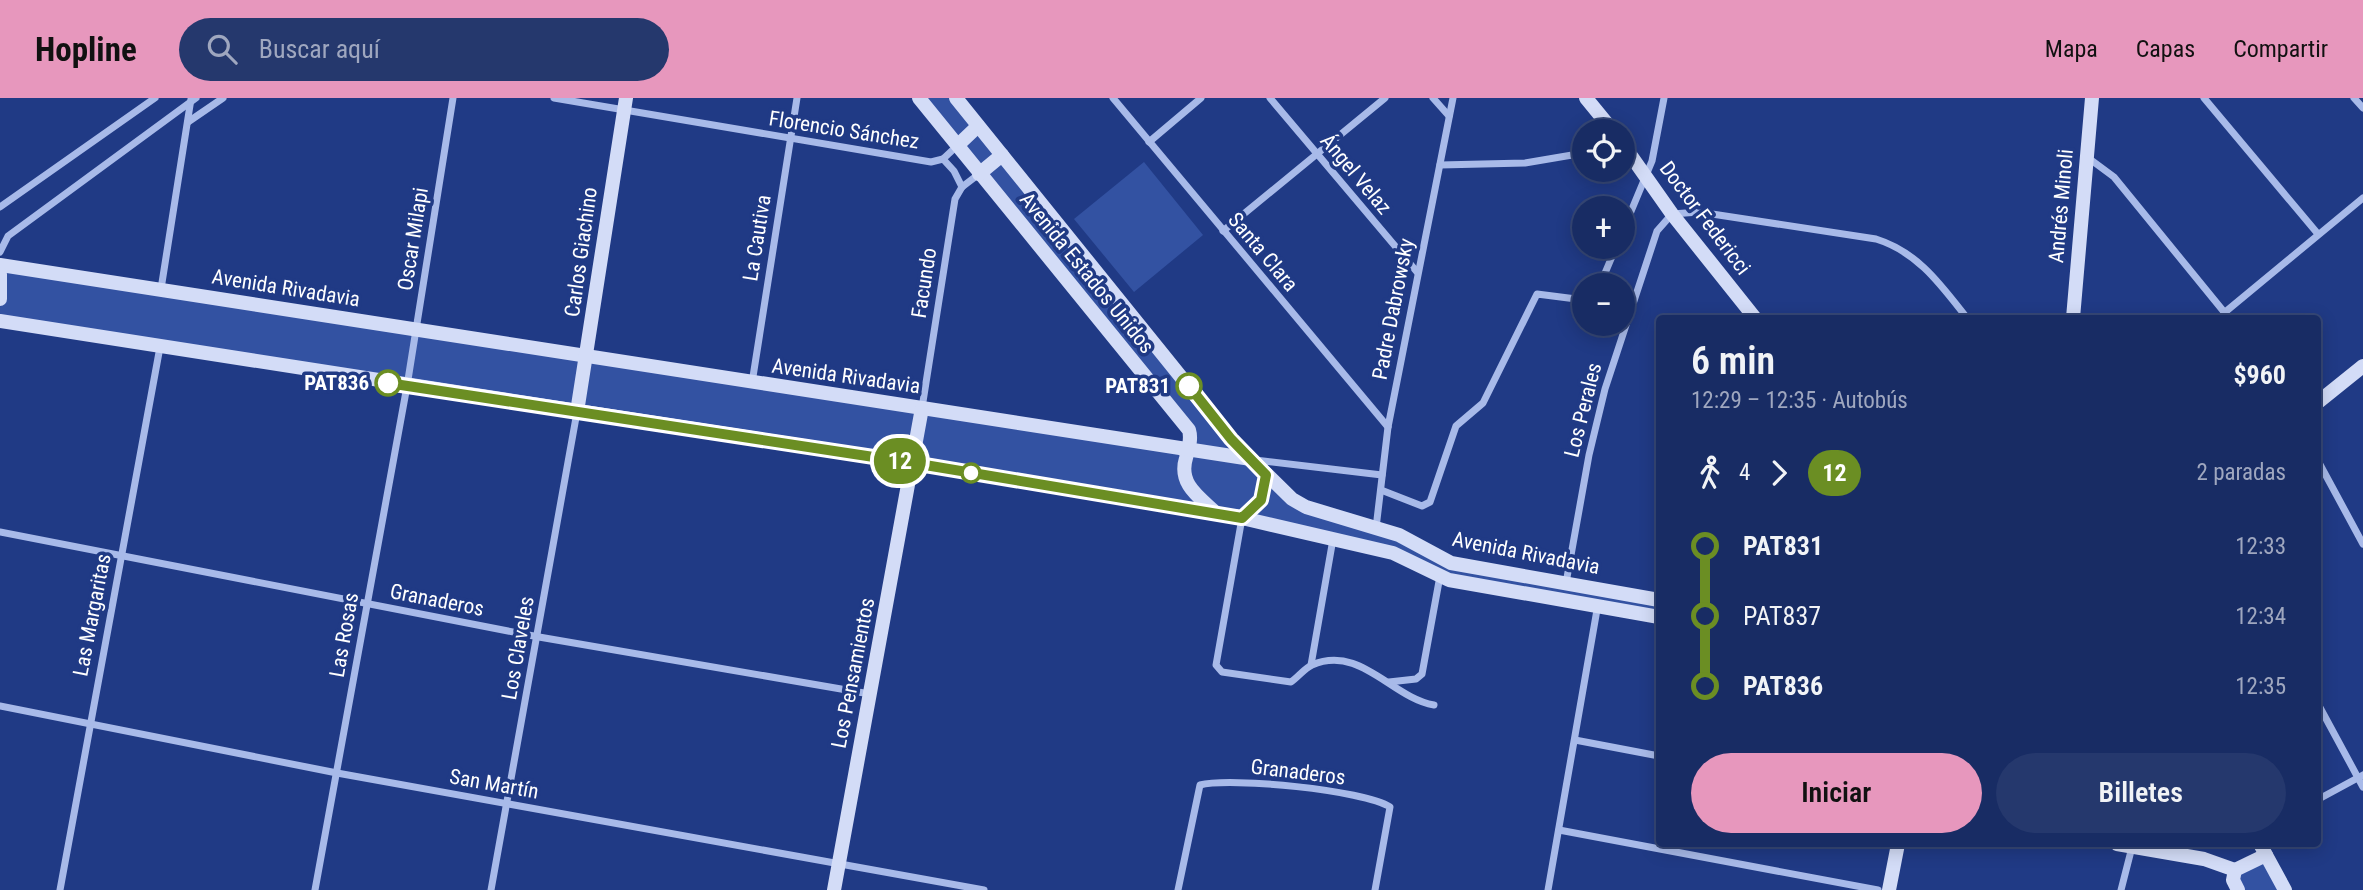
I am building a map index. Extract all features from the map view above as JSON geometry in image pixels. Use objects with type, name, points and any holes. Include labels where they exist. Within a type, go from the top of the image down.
[{"type":"main road","name":"Avenida Estados Unidos","points":[[919,98],[1189,430],[1191,437],[1184,465],[1190,489],[1216,513]]},
{"type":"main road","name":"Avenida Estados Unidos","points":[[956,98],[1231,439],[1251,459]]},
{"type":"main road","points":[[1586,98],[1603,119]]},
{"type":"main road","name":"Andrés Minoli","points":[[2073,315],[2092,98]]},
{"type":"main road","name":"Carlos Giachino","points":[[577,412],[625,104]]},
{"type":"main road","points":[[958,145],[978,126]]},
{"type":"main road","points":[[979,174],[1002,155]]},
{"type":"main road","name":"Doctor Federicci","points":[[1635,161],[1672,214],[1753,315]]},
{"type":"main road","name":"Avenida Rivadavia","points":[[0,265],[752,384],[1251,459],[1292,499],[1306,507],[1418,543],[1451,563],[1656,599]]},
{"type":"main road","points":[[0,274],[0,299]]},
{"type":"main road","name":"Avenida Rivadavia","points":[[0,321],[913,463],[1216,513],[1393,553],[1440,576],[1462,583],[1656,616]]},
{"type":"main road","points":[[2321,400],[2363,366]]},
{"type":"main road","name":"Los Pensamientos","points":[[834,890],[922,408]]},
{"type":"main road","points":[[1242,518],[1261,500],[1266,475]]},
{"type":"main road","points":[[1889,890],[1897,847]]},
{"type":"main road","points":[[2138,847],[2204,859],[2235,870]]},
{"type":"main road","points":[[2238,890],[2233,880],[2235,870],[2263,849],[2285,890]]},
{"type":"street","points":[[0,207],[155,98]]},
{"type":"street","points":[[188,121],[223,98]]},
{"type":"street","name":"Oscar Milapi","points":[[407,386],[453,98]]},
{"type":"street","name":"Florencio Sánchez","points":[[554,98],[625,104],[789,140],[931,162],[943,159],[958,145]]},
{"type":"street","name":"La Cautiva","points":[[752,384],[797,98]]},
{"type":"street","name":"Santa Clara","points":[[1113,98],[1388,427]]},
{"type":"street","points":[[1149,142],[1201,98]]},
{"type":"street","name":"Ángel Velaz","points":[[1270,98],[1417,272]]},
{"type":"street","points":[[1223,231],[1385,98]]},
{"type":"street","points":[[1433,98],[1449,116]]},
{"type":"street","name":"Padre Dabrowsky","points":[[1376,528],[1388,427],[1452,98]]},
{"type":"street","points":[[1635,202],[1655,151],[1664,98]]},
{"type":"street","points":[[2204,98],[2318,234]]},
{"type":"street","points":[[2354,98],[2363,108]]},
{"type":"street","points":[[161,289],[192,99]]},
{"type":"street","points":[[0,252],[8,236],[192,99]]},
{"type":"street","points":[[1440,165],[1525,163],[1572,155]]},
{"type":"street","points":[[2087,157],[2114,177],[2226,315]]},
{"type":"street","points":[[943,159],[954,170],[962,187],[979,174]]},
{"type":"street","name":"Facundo","points":[[922,408],[955,199],[962,187]]},
{"type":"street","points":[[2228,315],[2318,234],[2363,198]]},
{"type":"street","points":[[1672,214],[1699,212],[1876,239],[1895,245],[1910,254],[1938,280],[1965,315]]},
{"type":"street","name":"Los Perales","points":[[1566,583],[1588,455],[1605,389],[1657,231],[1672,214]]},
{"type":"street","points":[[1381,490],[1422,506],[1430,502],[1456,426],[1483,402],[1537,295],[1572,299]]},
{"type":"street","name":"Las Margaritas","points":[[61,890],[160,347]]},
{"type":"street","name":"Las Rosas","points":[[315,890],[407,386]]},
{"type":"street","name":"Los Claveles","points":[[491,890],[539,637],[577,412]]},
{"type":"street","points":[[1251,459],[1382,475]]},
{"type":"street","points":[[2321,466],[2363,544]]},
{"type":"street","points":[[1242,518],[1216,665],[1223,672],[1291,682],[1311,665],[1331,661],[1359,664],[1418,702],[1434,705]]},
{"type":"street","name":"Granaderos","points":[[0,532],[121,558],[539,637],[870,694]]},
{"type":"street","points":[[1311,665],[1333,539]]},
{"type":"street","points":[[1389,682],[1416,679],[1422,674],[1440,576]]},
{"type":"street","points":[[1548,890],[1602,589]]},
{"type":"street","name":"San Martín","points":[[0,706],[337,773],[984,890]]},
{"type":"street","points":[[2321,709],[2360,776],[2363,787]]},
{"type":"street","points":[[1575,740],[1656,755]]},
{"type":"street","points":[[2321,798],[2360,776]]},
{"type":"street","name":"Granaderos","points":[[1178,890],[1200,785],[1213,782],[1265,784],[1364,797],[1381,801],[1390,807],[1375,890]]},
{"type":"street","points":[[1559,830],[1878,890]]},
{"type":"street","points":[[2121,890],[2132,847]]},
{"type":"shaded area","points":[[919,98],[956,98],[1231,439],[1292,499],[1441,559],[1656,599],[1656,616],[1462,583],[1393,553],[1242,518],[0,321],[0,265],[1188,450],[1191,437]]},
{"type":"shaded area","points":[[1144,162],[1203,235],[1134,292],[1074,219]]},
{"type":"shaded area","points":[[2266,855],[2285,890],[2238,890],[2235,870]]},
{"type":"bus line","name":"12","points":[[388,383],[913,463],[1242,518],[1253,511],[1261,500],[1266,488],[1266,475],[1231,439],[1189,386]]},
{"type":"place","name":"PAT836","points":[[388,383]]},
{"type":"place","name":"PAT831","points":[[1189,386]]}]
